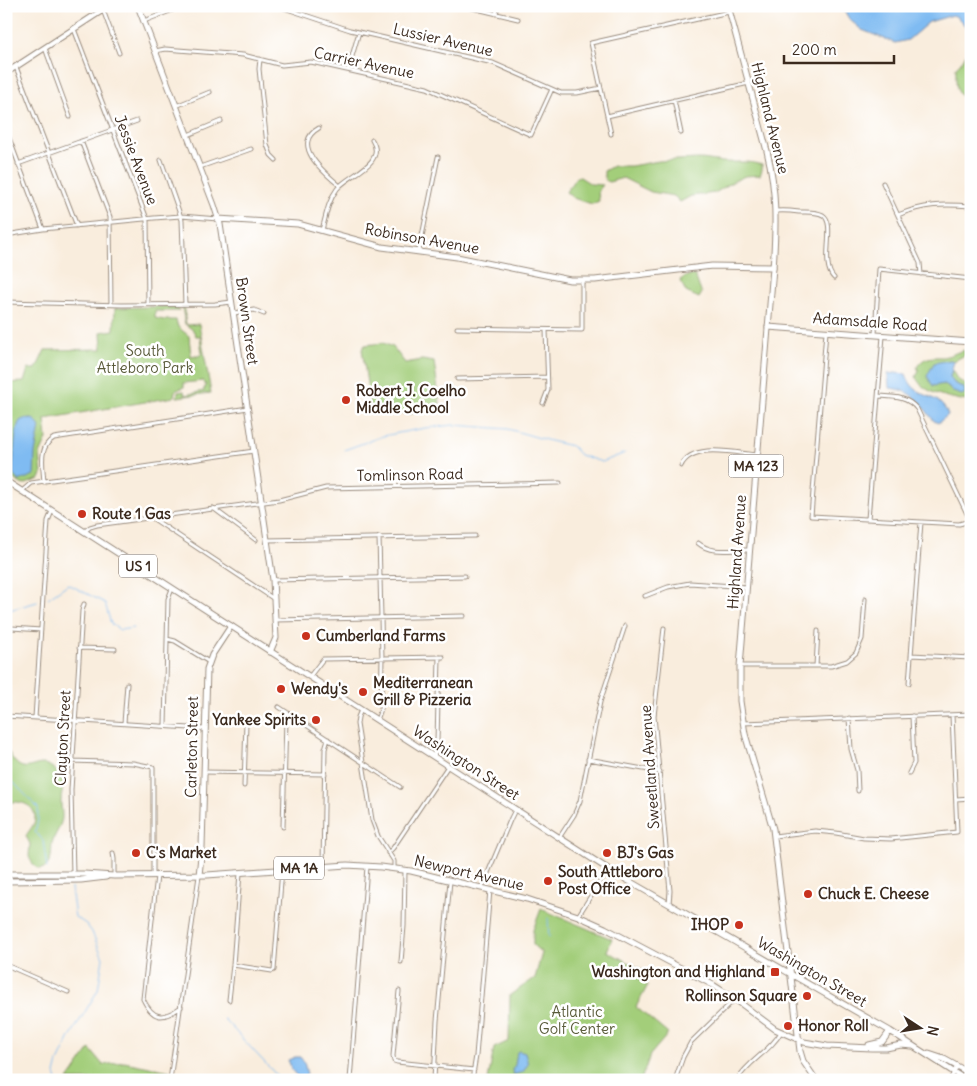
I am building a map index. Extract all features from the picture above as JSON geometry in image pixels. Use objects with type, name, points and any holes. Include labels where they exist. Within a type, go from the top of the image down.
[{"type":"main road","points":[[6,73],[109,6]]},
{"type":"main road","name":"Brown Street","points":[[138,6],[218,219],[234,313],[273,580],[276,638],[270,652]]},
{"type":"main road","name":"Highland Avenue","points":[[728,9],[769,159],[776,211],[740,666],[740,694],[743,723],[768,808],[774,836],[792,975],[798,1040]]},
{"type":"main road","name":"Robinson Avenue","points":[[218,219],[286,222],[375,245],[457,257],[557,279],[582,281],[712,266],[773,267]]},
{"type":"main road","name":"Adamsdale Road","points":[[768,327],[971,342]]},
{"type":"main road","name":"Washington Street","points":[[6,481],[608,870],[890,1031],[966,1080]]},
{"type":"main road","name":"Carleton Street","points":[[199,875],[202,847],[206,674],[209,662],[231,626]]},
{"type":"main road","name":"Newport Avenue","points":[[6,874],[199,875],[323,866],[367,866],[404,870],[490,889],[542,903],[578,916],[702,979],[735,999],[781,1032],[798,1040]]},
{"type":"main road","name":"Newport Avenue","points":[[6,881],[81,880],[114,876]]},
{"type":"main road","name":"MA 1A","points":[[861,1047],[880,1044],[885,1040],[890,1031]]},
{"type":"main road","name":"MA 1A","points":[[798,1040],[827,1046],[880,1048],[901,1045],[915,1047]]},
{"type":"main road","name":"MA 123","points":[[798,1040],[803,1061],[816,1080]]},
{"type":"main road","name":"Washington Street","points":[[922,1051],[971,1074]]},
{"type":"street","name":"Lussier Avenue","points":[[278,6],[360,32],[493,62],[552,90],[569,94],[601,88]]},
{"type":"street","points":[[464,6],[518,19]]},
{"type":"street","points":[[496,14],[498,6]]},
{"type":"street","points":[[144,22],[178,8]]},
{"type":"street","points":[[611,134],[591,43],[728,9]]},
{"type":"street","points":[[103,10],[119,54]]},
{"type":"street","name":"Jessie Avenue","points":[[74,28],[147,219],[148,305]]},
{"type":"street","points":[[348,70],[360,32]]},
{"type":"street","points":[[45,47],[70,117]]},
{"type":"street","name":"Carrier Avenue","points":[[155,51],[165,49],[243,55],[287,65],[311,62],[348,70],[431,89],[531,135],[552,90]]},
{"type":"street","points":[[260,59],[259,69],[267,145],[271,155],[276,160]]},
{"type":"street","points":[[16,67],[77,226]]},
{"type":"street","points":[[607,116],[748,83]]},
{"type":"street","points":[[176,106],[210,92]]},
{"type":"street","points":[[674,100],[681,133]]},
{"type":"street","points":[[18,164],[137,121]]},
{"type":"street","points":[[187,135],[221,121]]},
{"type":"street","points":[[319,128],[309,138],[310,153],[319,168],[340,186]]},
{"type":"street","points":[[6,130],[42,229]]},
{"type":"street","points":[[322,230],[331,201],[340,186],[371,162],[376,150],[372,140]]},
{"type":"street","points":[[81,142],[111,222],[111,305]]},
{"type":"street","points":[[200,167],[251,149]]},
{"type":"street","points":[[419,251],[438,157]]},
{"type":"street","points":[[161,160],[181,216],[184,236],[185,304]]},
{"type":"street","points":[[883,183],[920,263],[921,274]]},
{"type":"street","points":[[898,215],[937,204],[971,206]]},
{"type":"street","points":[[776,211],[814,213],[825,218],[828,226],[828,267],[830,274],[834,278]]},
{"type":"street","name":"Robinson Avenue","points":[[8,235],[42,229],[181,216],[218,219]]},
{"type":"street","points":[[6,224],[8,235]]},
{"type":"street","points":[[875,335],[879,269],[971,279]]},
{"type":"street","points":[[457,328],[582,330],[582,281]]},
{"type":"street","points":[[6,302],[148,305],[232,302]]},
{"type":"street","points":[[234,313],[254,310],[264,314]]},
{"type":"street","points":[[543,403],[547,394],[548,377],[546,330]]},
{"type":"street","points":[[826,332],[811,516],[959,524],[970,521],[917,409],[902,398],[878,396]]},
{"type":"street","points":[[868,519],[882,336]]},
{"type":"street","points":[[456,379],[548,377]]},
{"type":"street","points":[[44,482],[43,452],[48,441],[54,438],[248,408]]},
{"type":"street","points":[[22,491],[31,484],[254,451]]},
{"type":"street","points":[[681,466],[686,458],[699,451],[757,455]]},
{"type":"street","name":"Tomlinson Road","points":[[85,532],[90,527],[97,525],[279,500],[326,488],[560,483]]},
{"type":"street","points":[[212,508],[256,540]]},
{"type":"street","points":[[35,718],[48,521],[52,510]]},
{"type":"street","points":[[152,517],[274,599]]},
{"type":"street","points":[[909,683],[921,522]]},
{"type":"street","points":[[267,540],[475,536]]},
{"type":"street","points":[[377,720],[381,709],[382,658],[380,538]]},
{"type":"street","points":[[698,542],[703,547],[716,550],[750,550]]},
{"type":"street","points":[[273,580],[465,576]]},
{"type":"street","points":[[645,596],[668,587],[690,583],[747,587]]},
{"type":"street","points":[[165,726],[168,599],[173,588]]},
{"type":"street","points":[[740,666],[837,666],[848,661],[856,653],[862,639],[865,599]]},
{"type":"street","name":"Clayton Street","points":[[73,874],[72,761],[79,648],[84,604]]},
{"type":"street","points":[[275,620],[464,616]]},
{"type":"street","points":[[559,838],[578,806],[600,702],[625,626]]},
{"type":"street","points":[[12,628],[41,630]]},
{"type":"street","name":"Sweetland Avenue","points":[[664,628],[654,716],[670,891],[668,905]]},
{"type":"street","points":[[816,666],[818,631]]},
{"type":"street","points":[[167,639],[175,641],[209,662]]},
{"type":"street","points":[[79,648],[115,649]]},
{"type":"street","points":[[911,655],[971,658]]},
{"type":"street","points":[[309,677],[323,659],[441,657],[437,742],[434,757]]},
{"type":"street","points":[[124,724],[127,684]]},
{"type":"street","points":[[279,707],[400,787]]},
{"type":"street","points":[[361,710],[357,724],[372,820],[378,836],[394,861],[394,868]]},
{"type":"street","points":[[283,827],[286,720],[288,713]]},
{"type":"street","points":[[743,723],[971,714]]},
{"type":"street","points":[[774,836],[816,831],[836,832],[864,838],[891,839],[957,832],[952,715]]},
{"type":"street","points":[[6,716],[205,729]]},
{"type":"street","points":[[909,773],[914,763],[912,716]]},
{"type":"street","points":[[849,718],[850,744],[857,770],[858,791]]},
{"type":"street","points":[[244,786],[246,722]]},
{"type":"street","points":[[323,866],[325,746],[328,739]]},
{"type":"street","points":[[588,760],[660,772]]},
{"type":"street","points":[[72,761],[153,767],[155,876],[142,999],[148,1009],[162,1017],[170,1015],[182,1006]]},
{"type":"street","points":[[388,853],[448,766]]},
{"type":"street","points":[[204,772],[324,774]]},
{"type":"street","points":[[956,799],[971,798]]},
{"type":"street","points":[[482,887],[510,818],[516,810]]},
{"type":"street","points":[[113,853],[114,876]]},
{"type":"street","points":[[350,1080],[367,866]]},
{"type":"street","points":[[233,965],[273,971],[282,870]]},
{"type":"street","points":[[401,962],[404,926],[404,870]]},
{"type":"street","points":[[578,916],[608,870]]},
{"type":"street","points":[[229,1000],[240,873]]},
{"type":"street","points":[[170,1080],[182,1006],[199,875]]},
{"type":"street","points":[[434,1080],[447,896],[450,880]]},
{"type":"street","points":[[472,1080],[490,889]]},
{"type":"street","points":[[6,972],[8,966],[68,992]]},
{"type":"street","points":[[399,991],[394,1061],[474,1070]]},
{"type":"street","points":[[675,1080],[683,1057],[691,1042],[735,999]]},
{"type":"street","points":[[737,1080],[747,1067],[776,1040],[781,1032]]},
{"type":"street","points":[[950,1080],[957,1066]]},
{"type":"green space","points":[[971,50],[971,102],[961,97],[959,93],[956,83],[956,67]]},
{"type":"green space","points":[[698,159],[752,163],[762,165],[762,170],[760,175],[745,176],[715,193],[691,196],[680,202],[674,196],[651,192],[623,178],[609,182],[606,181],[604,176],[604,171],[613,166]]},
{"type":"green space","points":[[576,177],[580,177],[591,184],[603,185],[598,191],[599,201],[592,204],[573,198],[566,192]]},
{"type":"green space","points":[[694,275],[702,293],[699,298],[686,292],[680,280]]},
{"type":"green space","name":"South Attleboro Park","points":[[177,306],[179,311],[155,311],[155,318],[176,320],[178,327],[189,336],[191,356],[196,355],[196,357],[202,354],[200,336],[196,336],[193,330],[186,325],[199,324],[211,393],[177,397],[178,392],[184,391],[185,395],[204,391],[206,387],[203,381],[184,383],[184,387],[175,391],[174,397],[45,419],[47,439],[40,454],[42,474],[40,479],[23,485],[8,476],[8,383],[24,382],[28,369],[36,369],[45,350],[102,349],[101,332],[114,330],[115,308]]},
{"type":"green space","points":[[182,306],[184,306],[185,324]]},
{"type":"green space","points":[[383,343],[393,347],[405,363],[422,360],[434,362],[440,404],[436,410],[407,414],[392,411],[374,414],[371,411],[362,349],[365,345]]},
{"type":"green space","points":[[964,350],[965,355],[954,361],[938,363],[941,384],[953,392],[964,388],[954,383],[950,377],[952,370],[957,379],[971,388],[971,402],[932,392],[925,388],[916,377],[919,371],[917,367],[925,359],[946,356]]},
{"type":"green space","points":[[6,747],[19,765],[30,767],[42,764],[48,765],[59,774],[63,782],[62,819],[52,843],[48,865],[45,868],[39,869],[33,865],[29,856],[30,844],[26,836],[35,821],[32,809],[20,802],[6,803]]},
{"type":"green space","name":"Atlantic Golf Center","points":[[541,909],[612,939],[607,951],[644,971],[639,980],[648,985],[636,1007],[668,1034],[650,1055],[641,1080],[488,1080],[494,1048],[509,1041],[510,995],[535,978],[542,953],[533,945],[533,930]]},
{"type":"green space","points":[[90,1049],[103,1065],[124,1062],[170,1071],[168,1080],[68,1080]]},
{"type":"water","points":[[841,6],[971,6],[971,33],[953,15],[929,22],[908,40],[895,43],[862,30],[850,20]]},
{"type":"water","points":[[954,361],[950,377],[954,383],[964,388],[965,393],[962,395],[953,392],[945,384],[933,386],[927,376],[934,363]]},
{"type":"water","points":[[888,374],[906,374],[915,389],[939,402],[948,415],[938,423],[934,421],[915,398],[904,391],[889,388]]},
{"type":"water","points":[[28,418],[35,420],[40,427],[35,453],[34,475],[19,481],[13,472],[15,438],[20,421]]},
{"type":"water","points":[[517,1052],[525,1053],[528,1064],[523,1072],[513,1075],[512,1070],[515,1065]]},
{"type":"water","points":[[300,1057],[304,1062],[307,1074],[303,1078],[294,1074],[288,1060]]},
{"type":"waterway","points":[[344,450],[383,436],[454,425],[508,429],[572,446],[580,455],[602,462],[625,453]]},
{"type":"waterway","points":[[48,598],[68,584],[105,603],[111,624],[120,630],[133,628]]},
{"type":"waterway","points":[[6,611],[37,602]]},
{"type":"waterway","points":[[6,781],[13,782],[38,808],[35,832],[43,840],[47,868]]},
{"type":"waterway","points":[[57,1080],[55,1074],[58,1062],[70,1037],[98,990],[103,958],[92,932],[86,924],[75,917],[71,888]]},
{"type":"waterway","points":[[548,918],[549,937]]},
{"type":"waterway","points":[[224,1019],[281,1080]]},
{"type":"place","name":"Robert J. Coelho Middle School","points":[[346,400]]},
{"type":"place","name":"Route 1 Gas","points":[[82,514]]},
{"type":"place","name":"Cumberland Farms","points":[[306,636]]},
{"type":"place","name":"Wendy's","points":[[281,689]]},
{"type":"place","name":"Mediterranean Grill & Pizzeria","points":[[363,692]]},
{"type":"place","name":"Yankee Spirits","points":[[316,720]]},
{"type":"place","name":"C's Market","points":[[136,853]]},
{"type":"place","name":"BJ's Gas","points":[[607,853]]},
{"type":"place","name":"South Attleboro Post Office","points":[[548,881]]},
{"type":"place","name":"Chuck E. Cheese","points":[[808,894]]},
{"type":"place","name":"IHOP","points":[[739,925]]},
{"type":"place","name":"Washington and Highland","points":[[775,972]]},
{"type":"place","name":"Rollinson Square","points":[[807,996]]},
{"type":"place","name":"Honor Roll","points":[[788,1026]]}]
